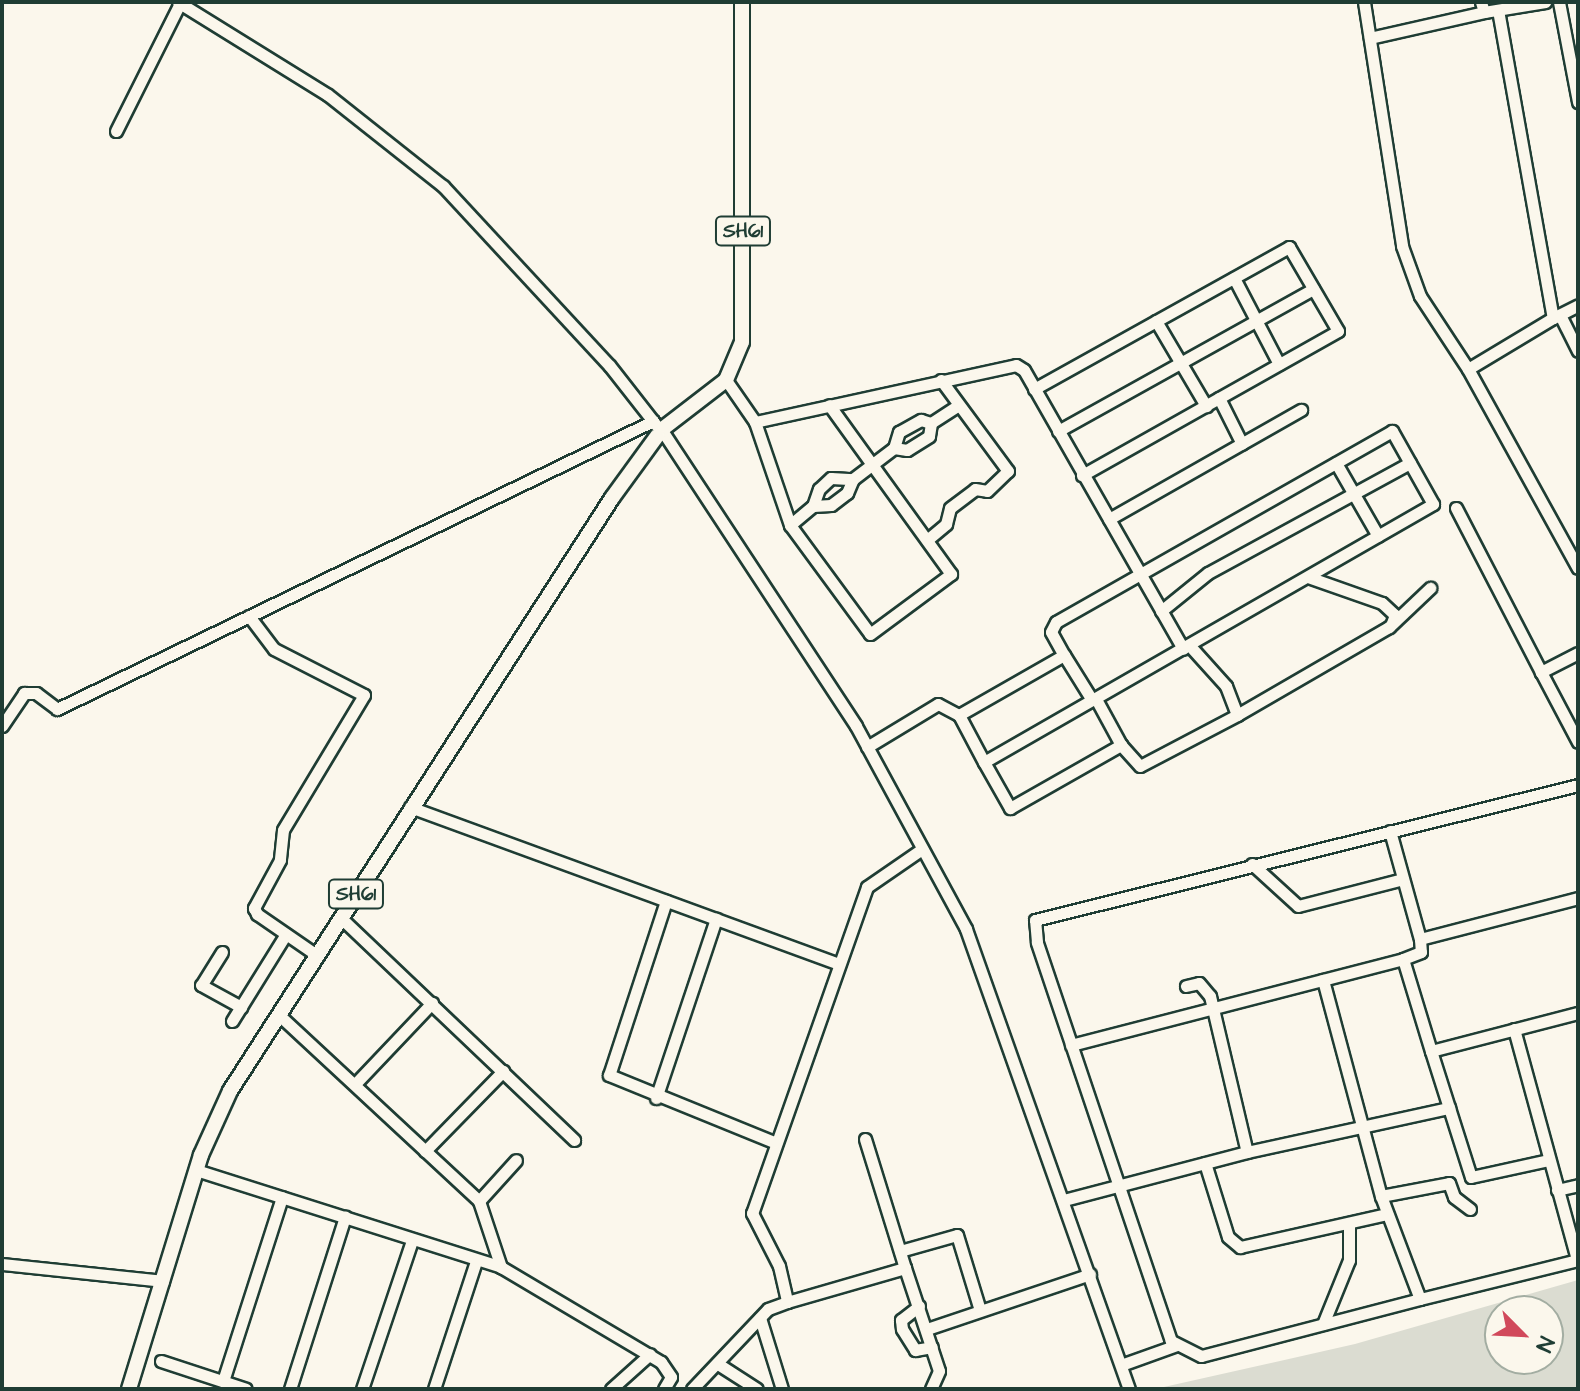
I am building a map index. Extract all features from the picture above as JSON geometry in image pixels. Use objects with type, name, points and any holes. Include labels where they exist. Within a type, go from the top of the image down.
[{"type":"main road","name":"SH61","points":[[129,1389],[196,1170],[230,1091],[410,807],[660,429],[726,380],[742,342],[744,316],[742,2]]},
{"type":"street","points":[[1364,2],[1411,274],[1468,369],[1578,568]]},
{"type":"street","points":[[1370,38],[1483,7],[1498,10],[1545,2]]},
{"type":"street","points":[[1559,2],[1578,102]]},
{"type":"street","points":[[116,131],[179,3],[328,95],[422,167],[502,247],[660,429],[867,747],[966,929],[1129,1389]]},
{"type":"street","points":[[1498,10],[1557,316],[1578,351]]},
{"type":"street","points":[[1034,389],[1289,247],[1338,331],[1082,475]]},
{"type":"street","points":[[1234,278],[1279,364]]},
{"type":"street","points":[[1058,431],[1313,289]]},
{"type":"street","points":[[1468,369],[1578,305]]},
{"type":"street","points":[[1156,321],[1206,406]]},
{"type":"street","points":[[755,422],[1016,365],[1034,389],[1161,611],[1186,648],[1226,686],[1237,715]]},
{"type":"street","points":[[726,380],[755,422],[790,525],[870,634],[951,574],[829,405]]},
{"type":"street","points":[[927,540],[946,524],[950,508],[975,489],[987,491],[1008,471],[957,406],[941,380]]},
{"type":"street","points":[[1219,398],[1242,444]]},
{"type":"street","points":[[894,448],[907,450],[929,436],[931,423],[957,406]]},
{"type":"street","points":[[1109,519],[1301,410]]},
{"type":"street","points":[[813,506],[831,505],[847,493],[853,479],[894,448],[899,432],[921,420],[931,423]]},
{"type":"street","points":[[2,726],[24,693],[36,693],[57,709],[249,616],[660,429]]},
{"type":"street","points":[[984,762],[1094,699],[1186,648],[1433,504],[1392,431],[1142,576],[1056,622],[1051,632],[1094,699],[1121,745],[1135,764],[1145,766],[1389,627],[1430,588]]},
{"type":"street","points":[[1336,463],[1378,536]]},
{"type":"street","points":[[1161,611],[1208,573],[1410,463]]},
{"type":"street","points":[[790,525],[813,506],[819,489],[831,478],[853,479]]},
{"type":"street","points":[[1456,508],[1578,742]]},
{"type":"street","points":[[1308,577],[1382,603],[1395,615],[1389,627]]},
{"type":"street","points":[[249,616],[274,649],[364,695],[283,830],[280,860],[254,908],[318,956]]},
{"type":"street","points":[[1541,672],[1578,653]]},
{"type":"street","points":[[959,715],[1064,655]]},
{"type":"street","points":[[867,747],[929,705],[945,705],[959,715],[1010,808],[1121,745]]},
{"type":"street","points":[[1514,1029],[1578,1260],[1201,1356],[1177,1345],[1168,1335],[1071,1045],[1035,920],[1578,785]]},
{"type":"street","points":[[410,807],[838,964]]},
{"type":"street","points":[[1071,1045],[1421,952],[1390,831]]},
{"type":"street","points":[[787,1302],[779,1266],[752,1213],[774,1142],[867,887],[922,849]]},
{"type":"street","points":[[1252,864],[1298,906],[1403,879]]},
{"type":"street","points":[[1420,939],[1578,898]]},
{"type":"street","points":[[666,901],[609,1075],[656,1098],[774,1142]]},
{"type":"street","points":[[341,918],[574,1140]]},
{"type":"street","points":[[656,1098],[716,919]]},
{"type":"street","points":[[232,1021],[286,934]]},
{"type":"street","points":[[222,952],[201,985],[241,1007]]},
{"type":"street","points":[[1403,959],[1471,1177]]},
{"type":"street","points":[[1323,980],[1386,1214],[1420,1299]]},
{"type":"street","points":[[1186,986],[1202,985],[1213,1007],[1247,1152]]},
{"type":"street","points":[[355,1084],[432,1003]]},
{"type":"street","points":[[1431,1051],[1578,1013]]},
{"type":"street","points":[[279,1015],[479,1201],[501,1267]]},
{"type":"street","points":[[425,1151],[503,1071]]},
{"type":"street","points":[[1064,1200],[1247,1152],[1449,1108]]},
{"type":"street","points":[[865,1139],[939,1371],[931,1389]]},
{"type":"street","points":[[479,1201],[516,1160]]},
{"type":"street","points":[[1381,1196],[1549,1160]]},
{"type":"street","points":[[1205,1163],[1228,1237],[1240,1247],[1386,1214]]},
{"type":"street","points":[[196,1170],[501,1267],[650,1354],[670,1371],[664,1389]]},
{"type":"street","points":[[1449,1183],[1454,1197],[1470,1209]]},
{"type":"street","points":[[1557,1190],[1578,1185]]},
{"type":"street","points":[[223,1381],[282,1197]]},
{"type":"street","points":[[290,1389],[345,1217]]},
{"type":"street","points":[[1323,1324],[1349,1260],[1349,1223]]},
{"type":"street","points":[[900,1251],[957,1235],[980,1310]]},
{"type":"street","points":[[362,1389],[412,1240]]},
{"type":"street","points":[[434,1389],[476,1261]]},
{"type":"street","points":[[2,1264],[163,1281]]},
{"type":"street","points":[[692,1389],[760,1318],[787,1302],[905,1268]]},
{"type":"street","points":[[927,1329],[1090,1274]]},
{"type":"street","points":[[919,1306],[901,1320],[902,1329],[915,1350],[932,1347]]},
{"type":"street","points":[[760,1318],[782,1389]]},
{"type":"street","points":[[1121,1365],[1177,1345]]},
{"type":"street","points":[[611,1389],[650,1354]]},
{"type":"street","points":[[161,1361],[246,1389]]},
{"type":"street","points":[[718,1364],[757,1389]]},
{"type":"shaded area","points":[[1578,1280],[1578,1389],[1155,1389],[1355,1344],[1484,1307],[1484,1375],[1564,1375],[1564,1295],[1526,1295]]}]
